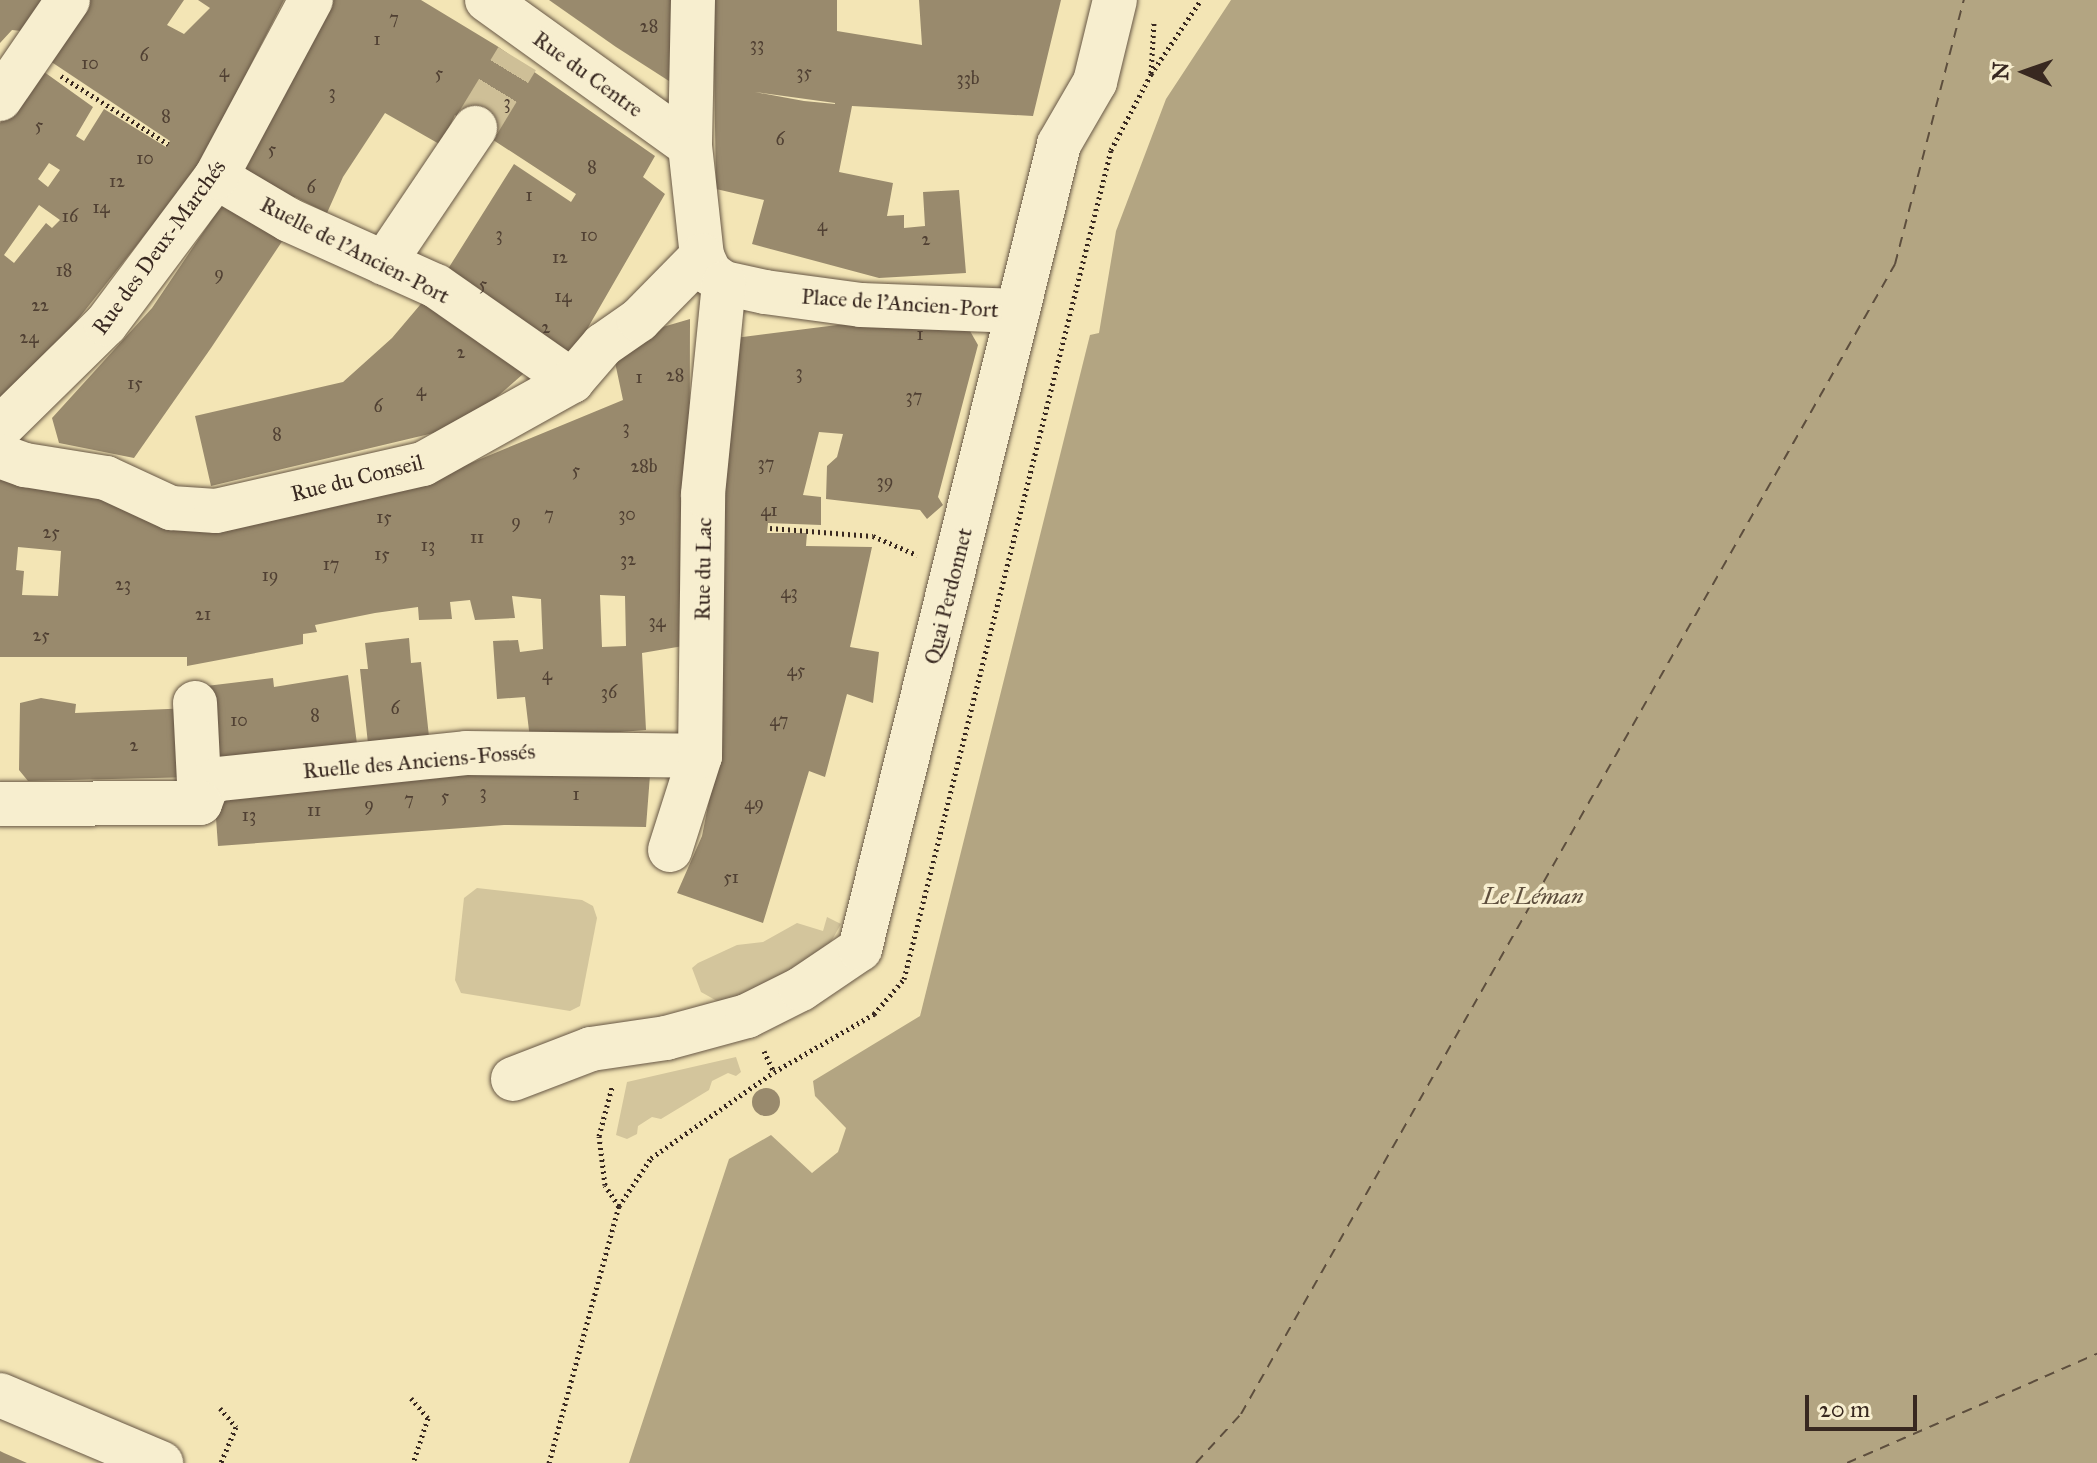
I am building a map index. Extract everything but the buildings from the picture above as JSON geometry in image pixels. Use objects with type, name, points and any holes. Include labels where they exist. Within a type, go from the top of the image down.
[{"type":"street","points":[[12,73],[68,0]]},
{"type":"street","name":"Rue des Deux-Marchés","points":[[0,428],[106,324],[216,177],[311,0]]},
{"type":"street","name":"Rue du Centre","points":[[487,0],[525,47],[690,146]]},
{"type":"street","name":"Rue du Lac","points":[[670,850],[700,756],[703,494],[713,270],[690,146],[693,0]]},
{"type":"street","name":"Quai Perdonnet","points":[[513,1079],[591,1049],[666,1038],[770,1007],[860,949],[1059,144],[1135,5]]},
{"type":"street","points":[[384,263],[475,128]]},
{"type":"street","name":"Ruelle de l'Ancien-Port","points":[[216,177],[289,220],[436,286],[572,381]]},
{"type":"street","name":"Place de l'Ancien-Port","points":[[713,270],[861,305],[1018,311]]},
{"type":"street","name":"Rue du Conseil","points":[[0,456],[25,465],[177,492],[216,511],[423,464],[572,381],[603,345],[713,270]]},
{"type":"street","points":[[0,804],[200,803],[195,703]]},
{"type":"street","name":"Ruelle des Anciens-Fossés","points":[[200,803],[207,785],[219,779],[466,753],[700,756]]},
{"type":"street","points":[[0,1395],[161,1463]]},
{"type":"path","points":[[1135,5],[1151,74],[1201,0]]},
{"type":"path","points":[[12,73],[168,144]]},
{"type":"path","points":[[770,528],[873,536],[955,565]]},
{"type":"path","points":[[549,1463],[619,1206],[605,1185],[599,1136],[624,1043]]},
{"type":"path","points":[[411,1398],[428,1418],[413,1463]]},
{"type":"path","points":[[220,1408],[236,1427],[221,1463]]},
{"type":"shaded area","points":[[477,888],[582,900],[593,906],[597,918],[580,1006],[570,1011],[461,993],[455,980],[464,898]]},
{"type":"shaded area","points":[[827,917],[841,924],[820,961],[726,1006],[701,992],[692,968],[698,963],[737,945],[763,942],[797,923],[823,931]]},
{"type":"shaded area","points":[[736,1057],[741,1072],[736,1076],[728,1073],[712,1081],[709,1090],[661,1119],[652,1117],[638,1126],[637,1134],[627,1139],[616,1135],[627,1082]]},
{"type":"water","name":"Le Léman","points":[[1231,0],[2097,0],[2097,1463],[629,1463],[729,1159],[771,1135],[812,1173],[838,1152],[846,1128],[815,1096],[813,1081],[920,1016],[1090,335],[1099,333],[1116,231],[1166,99]]},
{"type":"ferry route","points":[[1196,1463],[1241,1414],[1895,264],[1964,0]]},
{"type":"ferry route","points":[[1847,1463],[2097,1354]]},
{"type":"tunnel","points":[[475,128],[517,59]]}]
